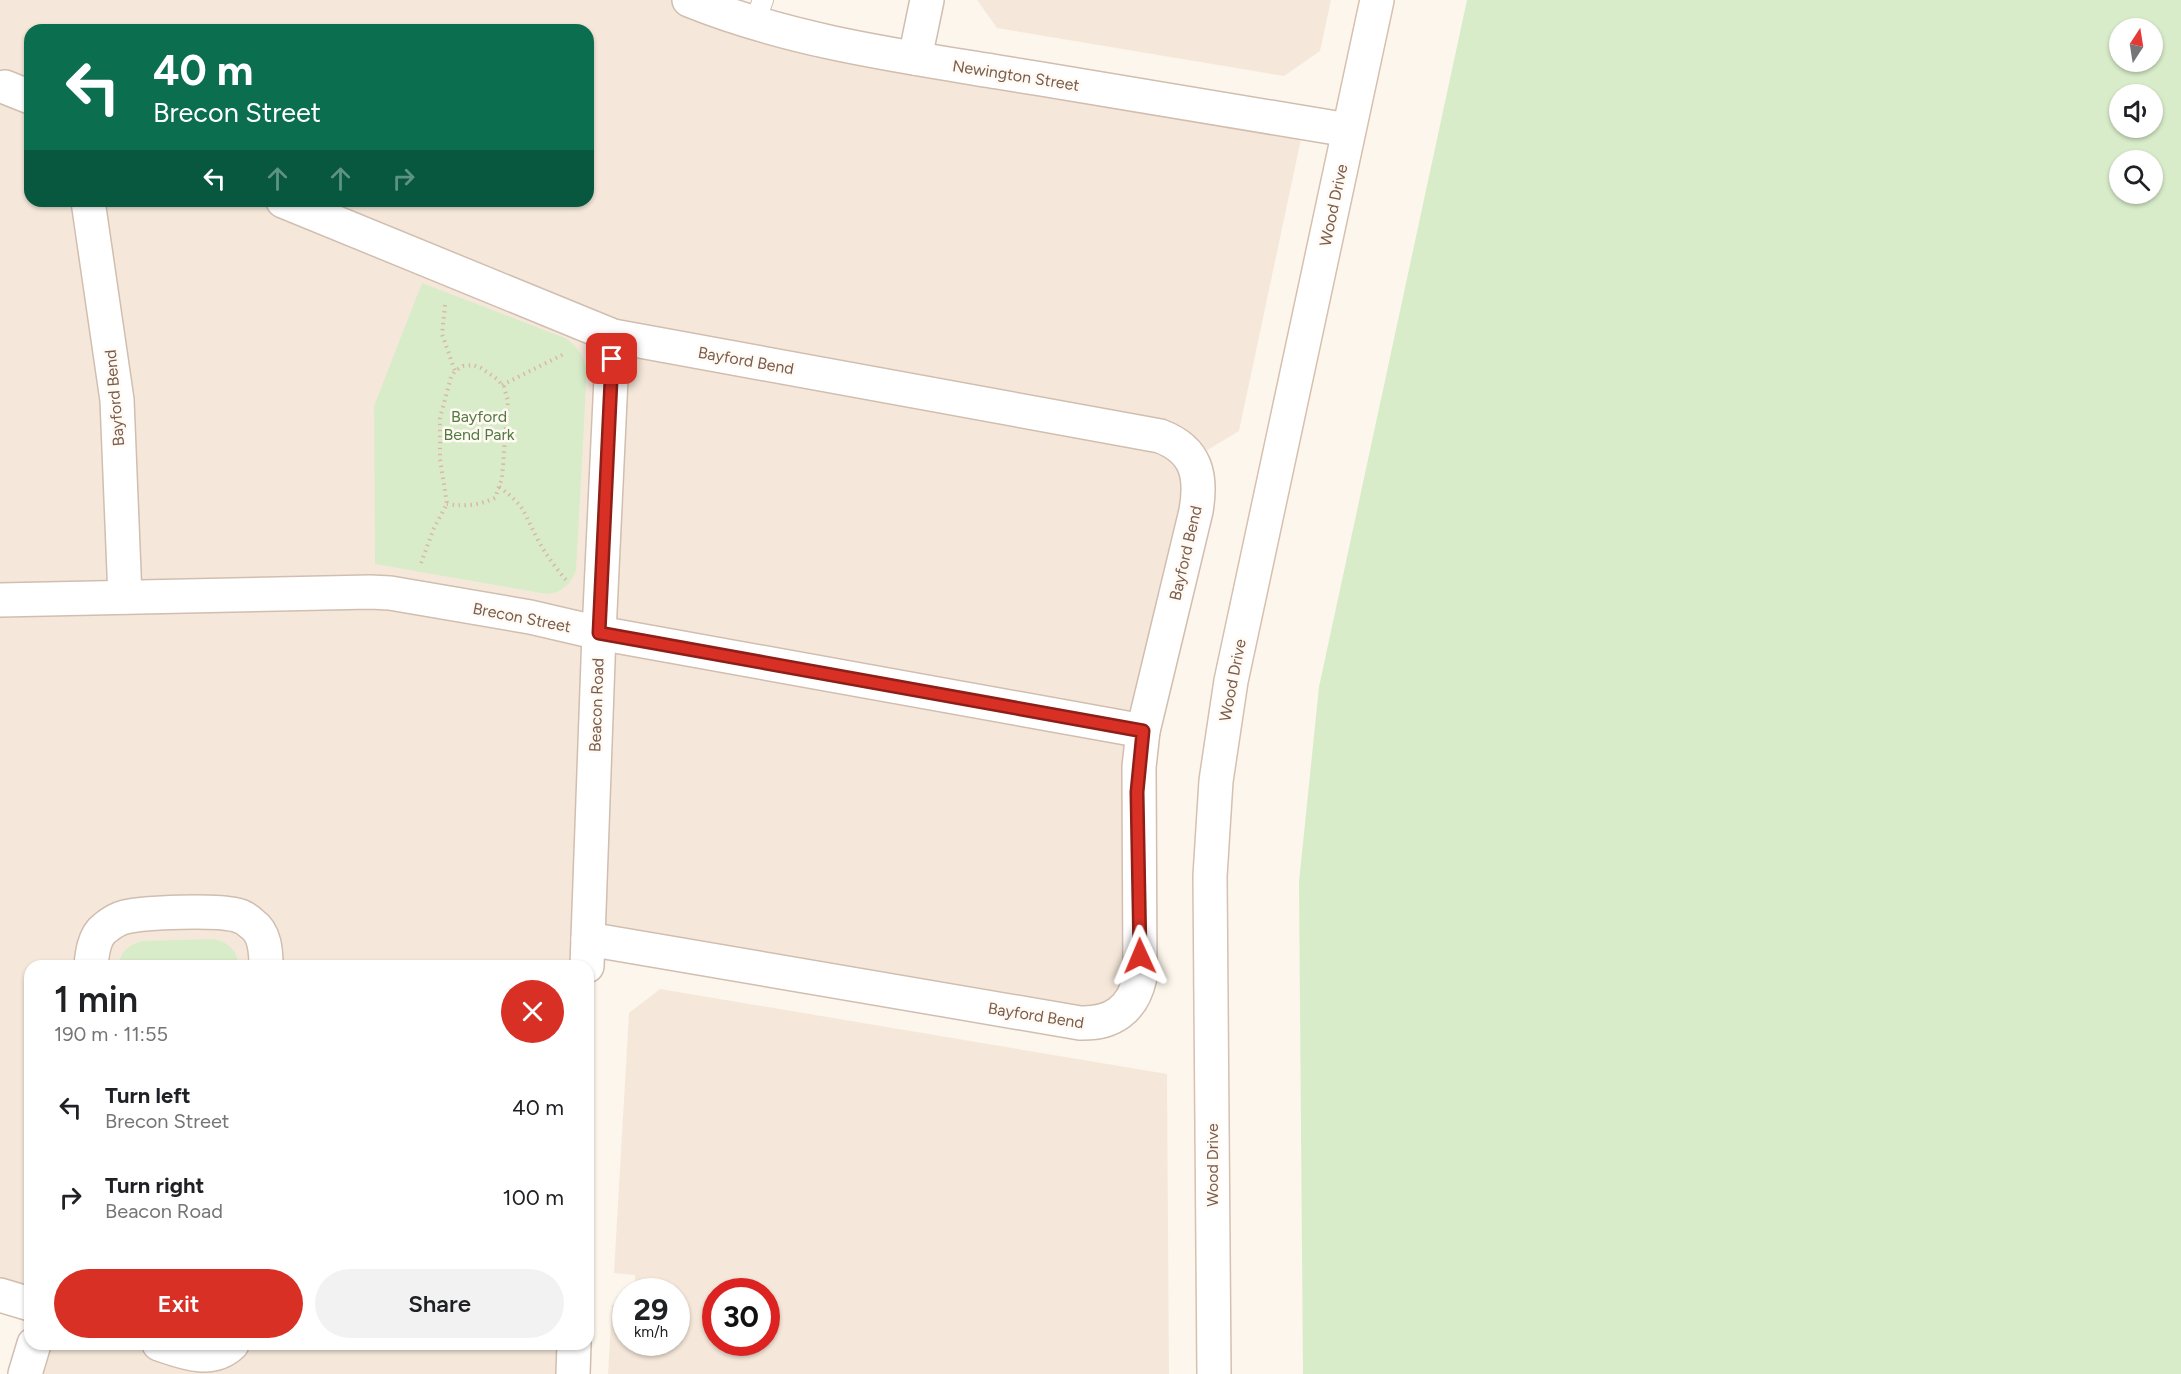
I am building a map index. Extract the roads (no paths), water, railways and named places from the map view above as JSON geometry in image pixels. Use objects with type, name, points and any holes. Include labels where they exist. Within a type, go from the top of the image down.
[{"type":"street","name":"Newington Street","points":[[689,0],[759,12],[792,34],[915,58],[1348,130]]},
{"type":"street","points":[[915,58],[927,0]]},
{"type":"street","name":"Wood Drive","points":[[1214,1374],[1210,876],[1216,781],[1231,681],[1377,0]]},
{"type":"street","name":"Bayford Bend","points":[[89,207],[115,378],[125,597]]},
{"type":"street","name":"Bayford Bend","points":[[298,207],[606,333],[1161,436],[1181,447],[1197,472],[1199,490],[1143,731],[1137,792],[1140,977],[1138,989],[1119,1014],[1095,1024],[1080,1023],[587,953]]},
{"type":"street","name":"Beacon Road","points":[[587,953],[599,625],[606,333]]},
{"type":"street","name":"Brecon Street","points":[[0,600],[370,592],[530,617],[599,625],[1143,731]]},
{"type":"street","points":[[92,960],[96,942],[102,929],[114,921],[126,917],[153,914],[218,913],[238,915],[254,924],[262,936],[266,960]]},
{"type":"street","points":[[0,1295],[24,1302]]},
{"type":"street","points":[[25,1374],[32,1350]]},
{"type":"street","points":[[178,1350],[209,1356],[226,1350]]},
{"type":"street","points":[[573,1374],[574,1350]]},
{"type":"park label","name":"Bayford Bend Park","points":[[479,425]]}]
